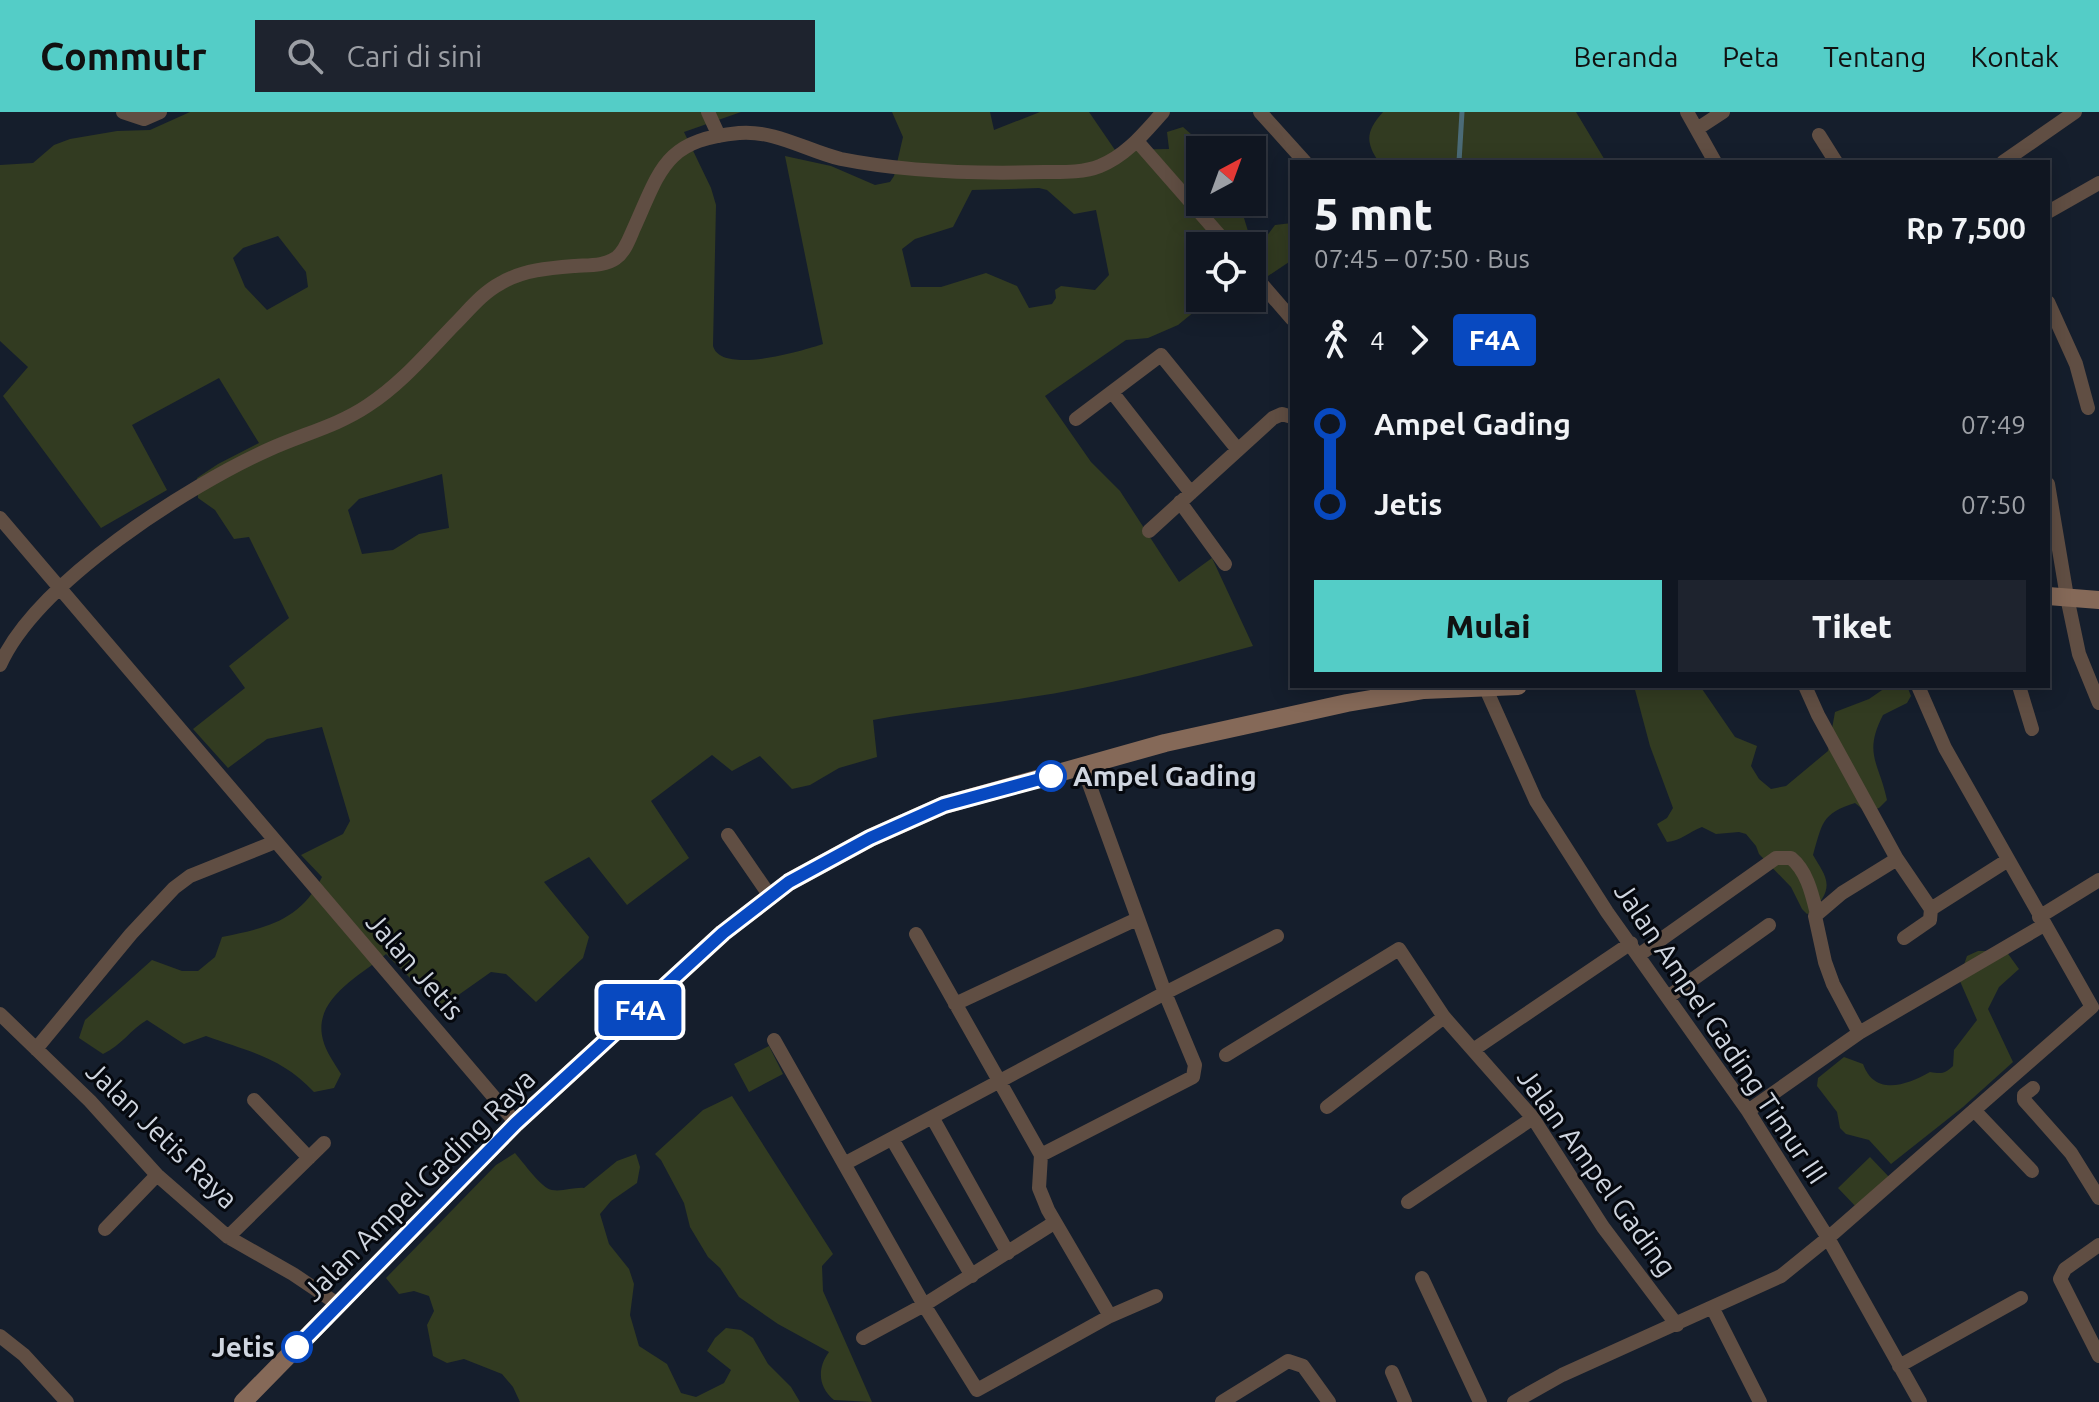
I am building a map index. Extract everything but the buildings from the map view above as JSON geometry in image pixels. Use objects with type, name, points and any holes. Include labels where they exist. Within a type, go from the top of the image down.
[{"type":"main road","points":[[2057,596],[2099,600]]},
{"type":"main road","name":"Jalan Ampel Gading Raya","points":[[243,1402],[516,1123],[723,933],[789,882],[870,838],[944,805],[1165,743],[1423,688],[1497,688]]},
{"type":"street","points":[[123,112],[138,119],[160,112]]},
{"type":"street","points":[[708,112],[719,136]]},
{"type":"street","points":[[0,665],[9,646],[59,587],[110,547],[204,482],[273,447],[319,430],[382,396],[425,356],[483,294],[497,284],[536,271],[601,264],[614,259],[633,231],[658,172],[682,148],[719,136],[743,133],[774,136],[839,158],[914,168],[1003,174],[1062,172],[1096,168],[1118,157],[1163,112]]},
{"type":"street","points":[[1260,112],[1303,160]]},
{"type":"street","points":[[1687,112],[1714,160]]},
{"type":"street","points":[[1697,129],[1723,112]]},
{"type":"street","points":[[2006,160],[2071,113]]},
{"type":"street","points":[[1819,135],[1835,160]]},
{"type":"street","points":[[1137,141],[1217,232]]},
{"type":"street","points":[[2050,211],[2099,183]]},
{"type":"street","points":[[1266,287],[1289,311]]},
{"type":"street","points":[[2050,306],[2076,364],[2088,408]]},
{"type":"street","points":[[1076,419],[1161,355],[1238,450]]},
{"type":"street","points":[[1112,392],[1185,497],[1225,564]]},
{"type":"street","points":[[1149,531],[1273,418],[1282,414],[1290,416]]},
{"type":"street","points":[[2050,509],[2057,596],[2099,703]]},
{"type":"street","name":"Jalan Jetis","points":[[0,518],[516,1123]]},
{"type":"street","points":[[1806,688],[1897,859],[1931,909],[1930,920],[1904,938]]},
{"type":"street","points":[[1514,1402],[1562,1375],[1781,1276],[2095,1008],[2042,921],[1945,748],[1919,688]]},
{"type":"street","points":[[2020,688],[2032,729]]},
{"type":"street","name":"Jalan Ampel Gading Timur III","points":[[1486,689],[1536,801],[1607,912],[1748,1111],[1828,1238],[1920,1402]]},
{"type":"street","points":[[1041,1155],[1193,1077],[1195,1065],[1137,919],[1083,767]]},
{"type":"street","points":[[728,835],[770,896]]},
{"type":"street","points":[[36,1049],[131,934],[174,888],[190,876],[275,842]]},
{"type":"street","points":[[1473,1050],[1776,858],[1791,858],[1805,875],[1817,914],[1825,962],[1859,1033]]},
{"type":"street","points":[[1817,914],[1860,881],[1897,859]]},
{"type":"street","points":[[1931,909],[2008,860]]},
{"type":"street","points":[[1748,1111],[1859,1033],[2042,921],[2099,880]]},
{"type":"street","points":[[955,1004],[1137,919]]},
{"type":"street","points":[[1668,997],[1769,925]]},
{"type":"street","points":[[916,934],[1041,1155],[1039,1188],[1048,1210],[1110,1316]]},
{"type":"street","points":[[844,1164],[1277,936]]},
{"type":"street","name":"Jalan Ampel Gading","points":[[1226,1055],[1399,949],[1444,1017],[1533,1118],[1603,1227],[1677,1325]]},
{"type":"street","name":"Jalan Jetis Raya","points":[[0,1014],[90,1101],[157,1175],[228,1237],[293,1274],[339,1305]]},
{"type":"street","points":[[1327,1107],[1444,1017]]},
{"type":"street","points":[[774,1040],[924,1305],[977,1390],[1110,1316],[1156,1296]]},
{"type":"street","points":[[2033,1088],[2024,1095],[2024,1100],[2071,1153],[2099,1198]]},
{"type":"street","points":[[254,1100],[309,1158]]},
{"type":"street","points":[[1974,1110],[2032,1171]]},
{"type":"street","points":[[932,1117],[1008,1253]]},
{"type":"street","points":[[1408,1202],[1533,1118]]},
{"type":"street","points":[[892,1139],[972,1276]]},
{"type":"street","points":[[228,1237],[324,1143]]},
{"type":"street","points":[[105,1229],[157,1175]]},
{"type":"street","points":[[863,1338],[924,1305],[1049,1226]]},
{"type":"street","points":[[2099,1245],[2065,1269],[2060,1279],[2099,1356]]},
{"type":"street","points":[[1422,1278],[1480,1402]]},
{"type":"street","points":[[1899,1366],[2021,1298]]},
{"type":"street","points":[[1713,1309],[1760,1402]]},
{"type":"street","points":[[0,1336],[24,1355],[67,1402]]},
{"type":"street","points":[[1222,1402],[1288,1361],[1303,1366],[1329,1402]]},
{"type":"street","points":[[1392,1372],[1405,1402]]},
{"type":"green space","points":[[190,112],[741,112],[684,132],[716,205],[713,346],[719,355],[746,360],[823,344],[785,156],[831,166],[875,185],[890,182],[903,137],[892,112],[990,112],[994,130],[1040,112],[1089,112],[1115,150],[1169,149],[1167,132],[1183,127],[1193,136],[1186,136],[1186,216],[1244,216],[1248,232],[1186,232],[1186,312],[1194,312],[1178,325],[1148,338],[1126,340],[1045,396],[1091,462],[1120,491],[1179,582],[1212,558],[1253,646],[1083,688],[873,720],[877,757],[839,768],[810,785],[792,789],[760,756],[732,771],[712,755],[651,801],[689,858],[627,905],[589,857],[544,882],[589,937],[583,958],[536,1002],[506,974],[491,972],[440,1008],[386,954],[340,990],[324,1012],[321,1025],[324,1044],[341,1074],[334,1088],[314,1092],[302,1080],[264,1057],[206,1036],[184,1044],[147,1020],[103,1054],[79,1038],[85,1020],[152,960],[182,971],[198,971],[215,957],[222,937],[267,926],[292,913],[313,892],[322,877],[301,855],[343,834],[350,821],[322,727],[267,739],[228,768],[193,729],[245,688],[229,666],[289,618],[249,537],[234,539],[215,510],[198,498],[197,478],[259,443],[219,378],[132,425],[167,490],[101,528],[3,396],[28,367],[0,341],[0,165],[33,163],[54,145],[117,131],[150,130]],"holes":[[[1039,188],[1047,190],[1074,214],[1096,210],[1109,275],[1095,290],[1061,286],[1055,290],[1056,298],[1052,304],[1029,308],[1017,286],[986,273],[941,287],[911,287],[902,249],[915,239],[953,227],[972,190]],[[278,236],[306,272],[308,287],[267,310],[245,287],[233,258],[243,248]],[[442,474],[449,528],[419,534],[393,550],[362,554],[348,510],[359,499]]]},
{"type":"green space","points":[[1383,112],[1576,112],[1605,160],[1378,160],[1369,137]]},
{"type":"green space","points":[[1290,223],[1290,261],[1266,277],[1266,237],[1275,225]]},
{"type":"green space","points":[[1635,688],[1701,688],[1735,737],[1757,746],[1751,766],[1759,779],[1771,789],[1786,786],[1828,751],[1835,712],[1869,699],[1885,688],[1908,688],[1911,696],[1907,703],[1883,715],[1874,739],[1874,758],[1887,800],[1879,808],[1866,812],[1855,803],[1835,811],[1825,822],[1813,855],[1825,877],[1825,893],[1814,910],[1807,914],[1791,887],[1759,854],[1746,834],[1716,834],[1702,827],[1667,842],[1657,824],[1667,818],[1673,808],[1650,746]]},
{"type":"green space","points":[[1978,951],[2006,951],[2019,969],[1999,987],[1988,1009],[2013,1062],[1963,1107],[1891,1164],[1869,1140],[1846,1134],[1840,1128],[1837,1112],[1817,1086],[1818,1078],[1844,1057],[1863,1064],[1875,1081],[1883,1084],[1902,1084],[1930,1072],[1943,1073],[1950,1069],[1954,1050],[1977,1020],[1959,979],[1967,956]]},
{"type":"green space","points":[[769,1046],[783,1074],[749,1092],[734,1064]]},
{"type":"green space","points":[[732,1096],[833,1254],[822,1266],[823,1291],[872,1402],[834,1400],[825,1389],[821,1377],[822,1364],[829,1352],[778,1324],[739,1297],[720,1268],[708,1257],[690,1227],[684,1203],[655,1154],[703,1110]]},
{"type":"green space","points":[[515,1153],[543,1185],[556,1190],[584,1188],[617,1161],[636,1154],[640,1167],[637,1183],[611,1201],[600,1214],[609,1244],[629,1269],[634,1284],[630,1315],[639,1346],[667,1364],[681,1393],[696,1397],[724,1383],[731,1370],[707,1351],[715,1338],[726,1328],[741,1330],[753,1338],[768,1364],[791,1387],[800,1402],[520,1402],[502,1374],[464,1359],[447,1363],[433,1356],[427,1325],[434,1311],[429,1296],[414,1291],[399,1294],[386,1278],[496,1165]]},
{"type":"green space","points":[[1870,1157],[1890,1178],[1858,1209],[1838,1188]]},
{"type":"waterway","points":[[1459,160],[1462,112]]},
{"type":"bus line","name":"F4A","points":[[297,1347],[516,1123],[723,933],[789,882],[870,838],[944,805],[1051,776]]},
{"type":"place","name":"Ampel Gading","points":[[1051,776]]},
{"type":"place","name":"Jetis","points":[[297,1347]]}]
